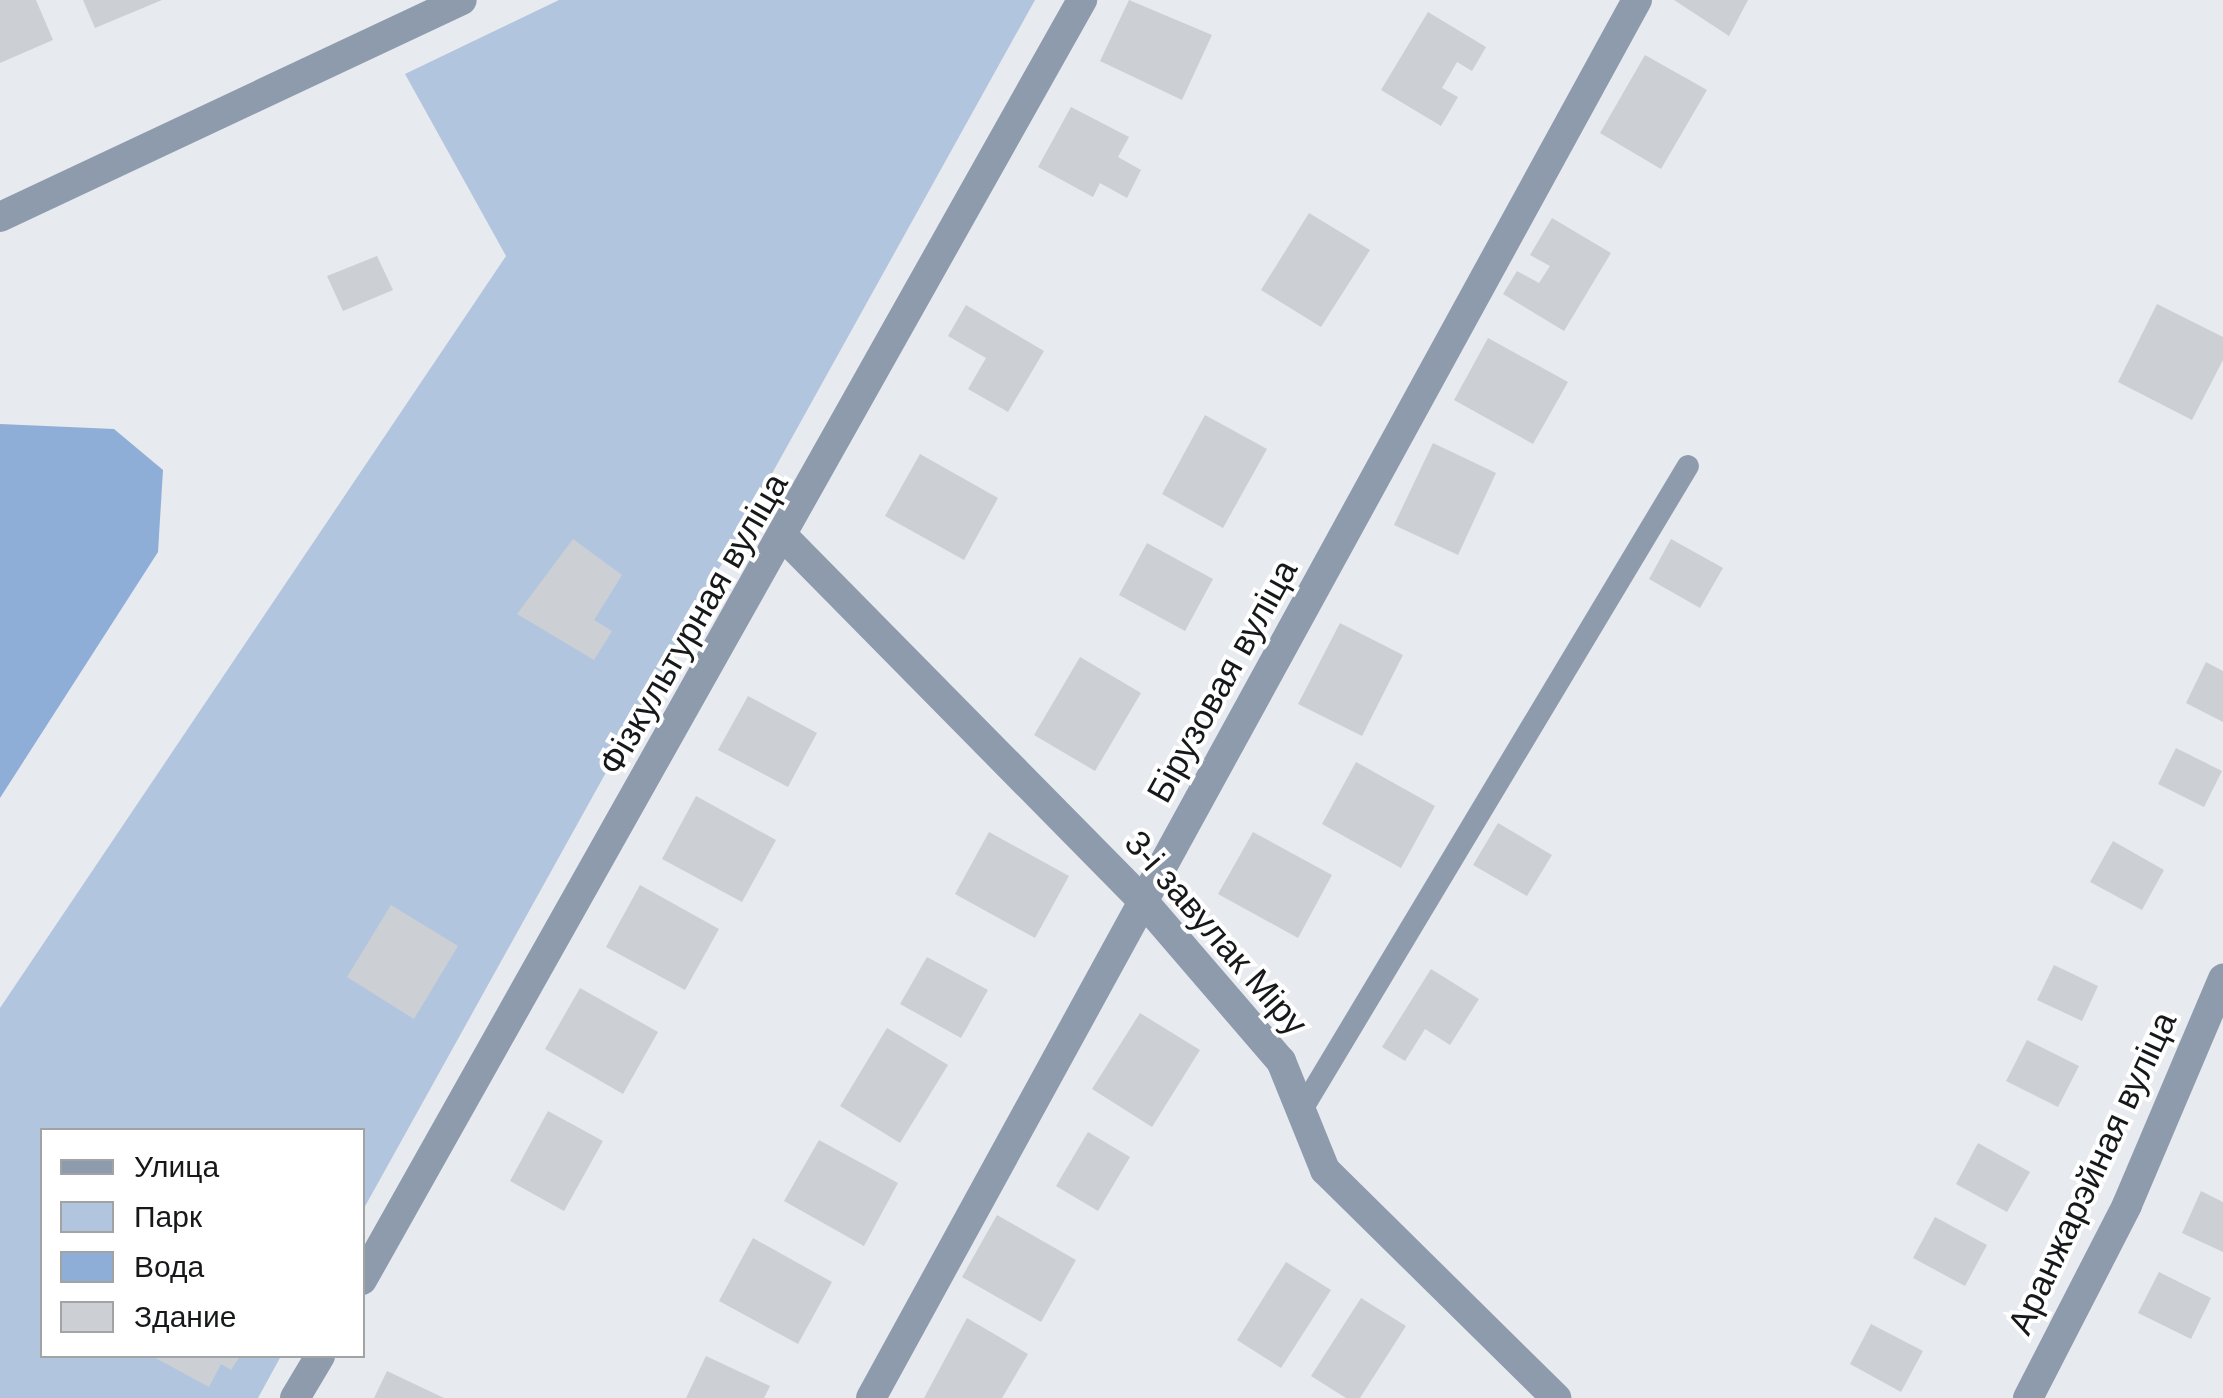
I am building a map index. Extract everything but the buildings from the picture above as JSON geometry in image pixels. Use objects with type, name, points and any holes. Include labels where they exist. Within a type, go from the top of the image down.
[{"type":"street","points":[[0,217],[462,0]]},
{"type":"street","name":"Фізкультурная вуліца","points":[[365,1275],[786,539],[1082,0]]},
{"type":"street","name":"Бірузовая вуліца","points":[[872,1398],[1638,0]]},
{"type":"street","name":"3-і завулак Міру","points":[[786,539],[1144,902],[1281,1061],[1325,1170],[1556,1398]]},
{"type":"street","name":"Аранжарэйная вуліца","points":[[2028,1398],[2127,1205],[2223,980]]},
{"type":"street","points":[[295,1398],[319,1358]]},
{"type":"lane","points":[[1301,1111],[1688,466]]},
{"type":"green space","points":[[559,0],[1035,0],[365,1206],[365,1128],[40,1128],[40,1358],[280,1358],[258,1398],[0,1398],[0,1008],[506,256],[405,74]]},
{"type":"water","points":[[0,424],[114,429],[163,470],[158,552],[0,798]]}]
